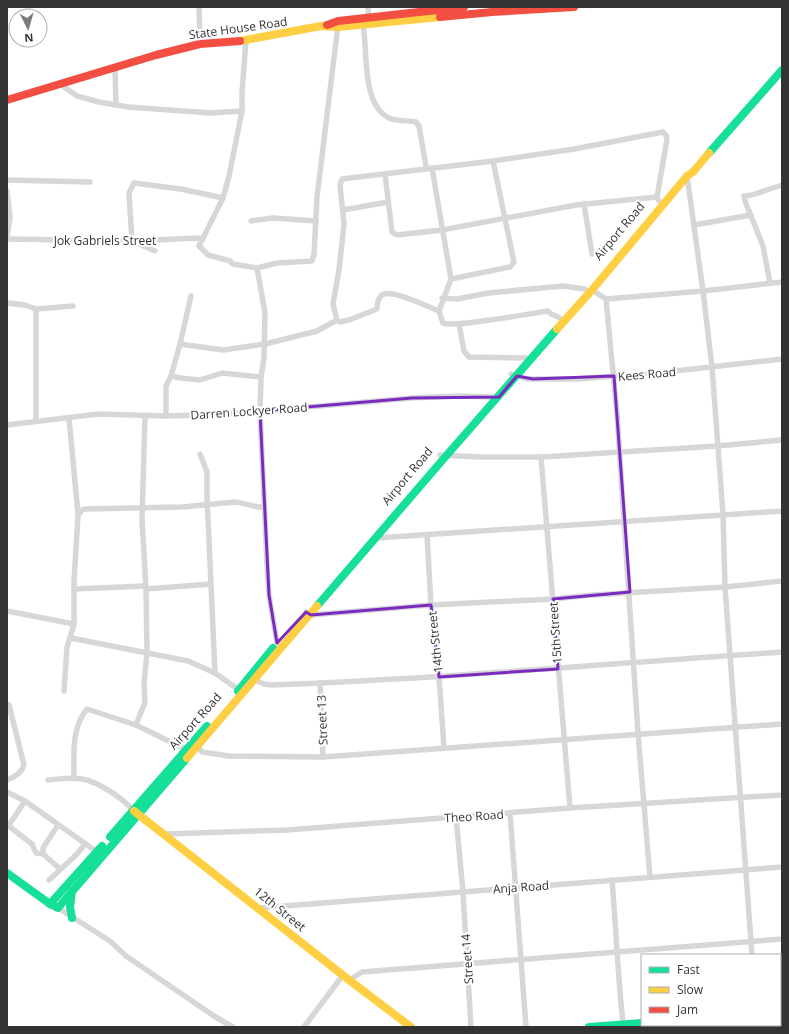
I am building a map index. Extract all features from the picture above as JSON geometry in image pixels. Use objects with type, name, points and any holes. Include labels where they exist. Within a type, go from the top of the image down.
[{"type":"main road","points":[[367,22],[463,7]]},
{"type":"main road","points":[[367,22],[494,9],[574,7]]},
{"type":"main road","name":"State House Road","points":[[7,100],[115,67],[200,44],[246,41],[321,26],[367,22]]},
{"type":"main road","name":"Airport Road","points":[[54,906],[62,891],[197,746],[255,680],[308,613],[443,455],[693,172],[742,110],[782,63]]},
{"type":"main road","name":"Airport Road","points":[[54,906],[72,890],[185,749],[239,690],[277,644],[308,613],[376,538],[491,397],[514,375],[526,358],[560,318],[589,289],[658,199],[782,70]]},
{"type":"main road","name":"12th Street","points":[[136,812],[166,834],[346,978],[411,1027]]},
{"type":"main road","points":[[7,873],[54,906]]},
{"type":"main road","points":[[72,890],[70,907],[72,918]]},
{"type":"main road","points":[[36,894],[49,894],[62,891]]},
{"type":"main road","points":[[589,1027],[641,1023]]},
{"type":"street","points":[[199,7],[200,44]]},
{"type":"street","points":[[368,7],[367,22],[371,95],[380,110],[388,117],[397,120],[416,122],[419,126],[421,134],[426,166]]},
{"type":"street","points":[[246,41],[242,111],[229,176],[222,198],[200,246],[208,255],[230,261],[233,264],[257,268],[277,263],[312,261],[314,255],[317,197],[338,24]]},
{"type":"street","points":[[115,67],[116,105]]},
{"type":"street","points":[[60,84],[77,96],[116,105],[211,113],[242,111]]},
{"type":"street","points":[[337,320],[334,300],[344,224],[340,185],[342,179],[493,161],[574,149],[663,132],[666,135],[667,140],[658,199],[570,206],[442,230],[395,235],[392,232],[385,174]]},
{"type":"street","points":[[451,279],[510,267],[513,265],[514,262],[493,161]]},
{"type":"street","points":[[432,168],[451,279],[442,298],[439,311],[443,323],[459,324],[548,311],[560,318]]},
{"type":"street","points":[[688,176],[712,367],[723,514],[725,587],[740,798],[747,870],[752,954]]},
{"type":"street","points":[[7,180],[90,182]]},
{"type":"street","points":[[155,251],[132,240],[129,193],[134,183],[181,189],[222,198]]},
{"type":"street","points":[[770,283],[763,246],[744,196],[752,195],[782,185]]},
{"type":"street","points":[[7,191],[10,217],[7,239]]},
{"type":"street","points":[[343,210],[388,202]]},
{"type":"street","points":[[584,204],[592,254]]},
{"type":"street","points":[[694,224],[751,215]]},
{"type":"street","points":[[251,221],[273,218],[316,221]]},
{"type":"street","name":"Jok Gabriels Street","points":[[7,239],[132,241],[203,238]]},
{"type":"street","points":[[257,268],[265,313],[265,344],[261,377],[260,411],[269,595],[277,644]]},
{"type":"street","points":[[442,298],[458,299],[488,293],[575,286],[589,289],[606,299],[703,291],[782,282]]},
{"type":"street","points":[[180,344],[223,350],[265,344],[316,331],[337,320],[340,322],[348,320],[377,309],[380,297],[382,295],[393,294],[405,296],[439,311]]},
{"type":"street","points":[[166,416],[166,386],[171,376],[180,344],[191,296]]},
{"type":"street","points":[[606,299],[620,453],[638,733],[650,877]]},
{"type":"street","points":[[7,303],[25,305],[36,310],[73,306]]},
{"type":"street","points":[[36,310],[36,421]]},
{"type":"street","points":[[459,324],[464,351],[469,357],[526,358]]},
{"type":"street","name":"Kees Road","points":[[514,375],[533,379],[578,379],[782,359]]},
{"type":"street","points":[[171,376],[200,380],[222,373],[261,377]]},
{"type":"street","name":"Darren Lockyer Road","points":[[7,425],[98,414],[145,416],[227,414],[412,398],[459,396],[491,397]]},
{"type":"street","points":[[136,725],[145,702],[144,684],[147,652],[142,509],[145,416]]},
{"type":"street","points":[[64,691],[67,647],[71,638],[74,624],[74,589],[78,515],[69,418]]},
{"type":"street","points":[[443,455],[541,458],[782,440]]},
{"type":"street","points":[[200,454],[207,472],[215,673]]},
{"type":"street","name":"15th Street","points":[[541,458],[548,527],[549,562],[570,808]]},
{"type":"street","points":[[78,515],[82,510],[182,507],[236,502],[252,507],[265,507]]},
{"type":"street","points":[[376,538],[782,511]]},
{"type":"street","name":"14th Street","points":[[427,535],[431,605],[439,677],[444,748]]},
{"type":"street","points":[[308,613],[553,599],[630,592],[725,587],[782,581]]},
{"type":"street","points":[[74,589],[211,584]]},
{"type":"street","points":[[7,611],[74,624]]},
{"type":"street","points":[[71,638],[188,661],[215,673],[239,690]]},
{"type":"street","points":[[255,680],[271,685],[439,677],[782,652]]},
{"type":"street","name":"Street 13","points":[[320,683],[323,757]]},
{"type":"street","points":[[7,704],[9,705],[24,766],[23,770],[19,774],[14,778],[7,780]]},
{"type":"street","points":[[74,778],[74,747],[76,730],[86,710],[89,709],[136,725],[185,749]]},
{"type":"street","points":[[197,746],[202,752],[228,756],[323,757],[638,733],[782,724]]},
{"type":"street","points":[[48,780],[74,778],[90,781],[122,799],[136,812]]},
{"type":"street","points":[[7,792],[25,801],[97,852]]},
{"type":"street","name":"Theo Road","points":[[166,834],[287,830],[570,808],[782,795]]},
{"type":"street","points":[[25,801],[10,827],[32,844],[36,853],[43,854],[60,869]]},
{"type":"street","points":[[510,813],[526,1027]]},
{"type":"street","name":"Street 14","points":[[456,817],[463,892],[472,1027]]},
{"type":"street","points":[[43,854],[43,848],[58,825]]},
{"type":"street","points":[[50,880],[77,854],[85,844]]},
{"type":"street","name":"Anja Road","points":[[259,908],[782,867]]},
{"type":"street","points":[[612,880],[618,952],[619,988],[624,1024]]},
{"type":"street","points":[[54,906],[110,941],[126,956],[214,1016],[233,1027]]},
{"type":"street","points":[[304,1027],[346,978],[362,972],[782,939]]},
{"type":"highlighted area","points":[[517,376],[533,379],[614,376],[630,592],[553,599],[558,669],[439,677],[431,605],[311,615],[306,612],[277,643],[269,595],[260,411],[412,398],[499,397]]},
{"type":"traffic: fast","points":[[709,153],[782,70]]},
{"type":"traffic: fast","points":[[317,606],[557,329]]},
{"type":"traffic: fast","points":[[238,691],[273,648]]},
{"type":"traffic: fast","points":[[110,837],[207,726]]},
{"type":"traffic: fast","points":[[7,873],[50,904],[58,908],[187,758]]},
{"type":"traffic: fast","points":[[50,904],[102,846]]},
{"type":"traffic: fast","points":[[72,891],[70,907],[72,918]]},
{"type":"traffic: fast","points":[[589,1027],[641,1023]]},
{"type":"traffic: slow","points":[[240,41],[321,26],[338,27],[440,17]]},
{"type":"traffic: slow","points":[[557,329],[592,290],[687,176],[693,172],[709,153]]},
{"type":"traffic: slow","points":[[187,758],[317,606]]},
{"type":"traffic: slow","points":[[134,811],[411,1027]]},
{"type":"traffic: jam","points":[[327,25],[338,21],[464,7]]},
{"type":"traffic: jam","points":[[440,17],[574,7]]},
{"type":"traffic: jam","points":[[7,100],[156,55],[200,44],[240,41]]}]
